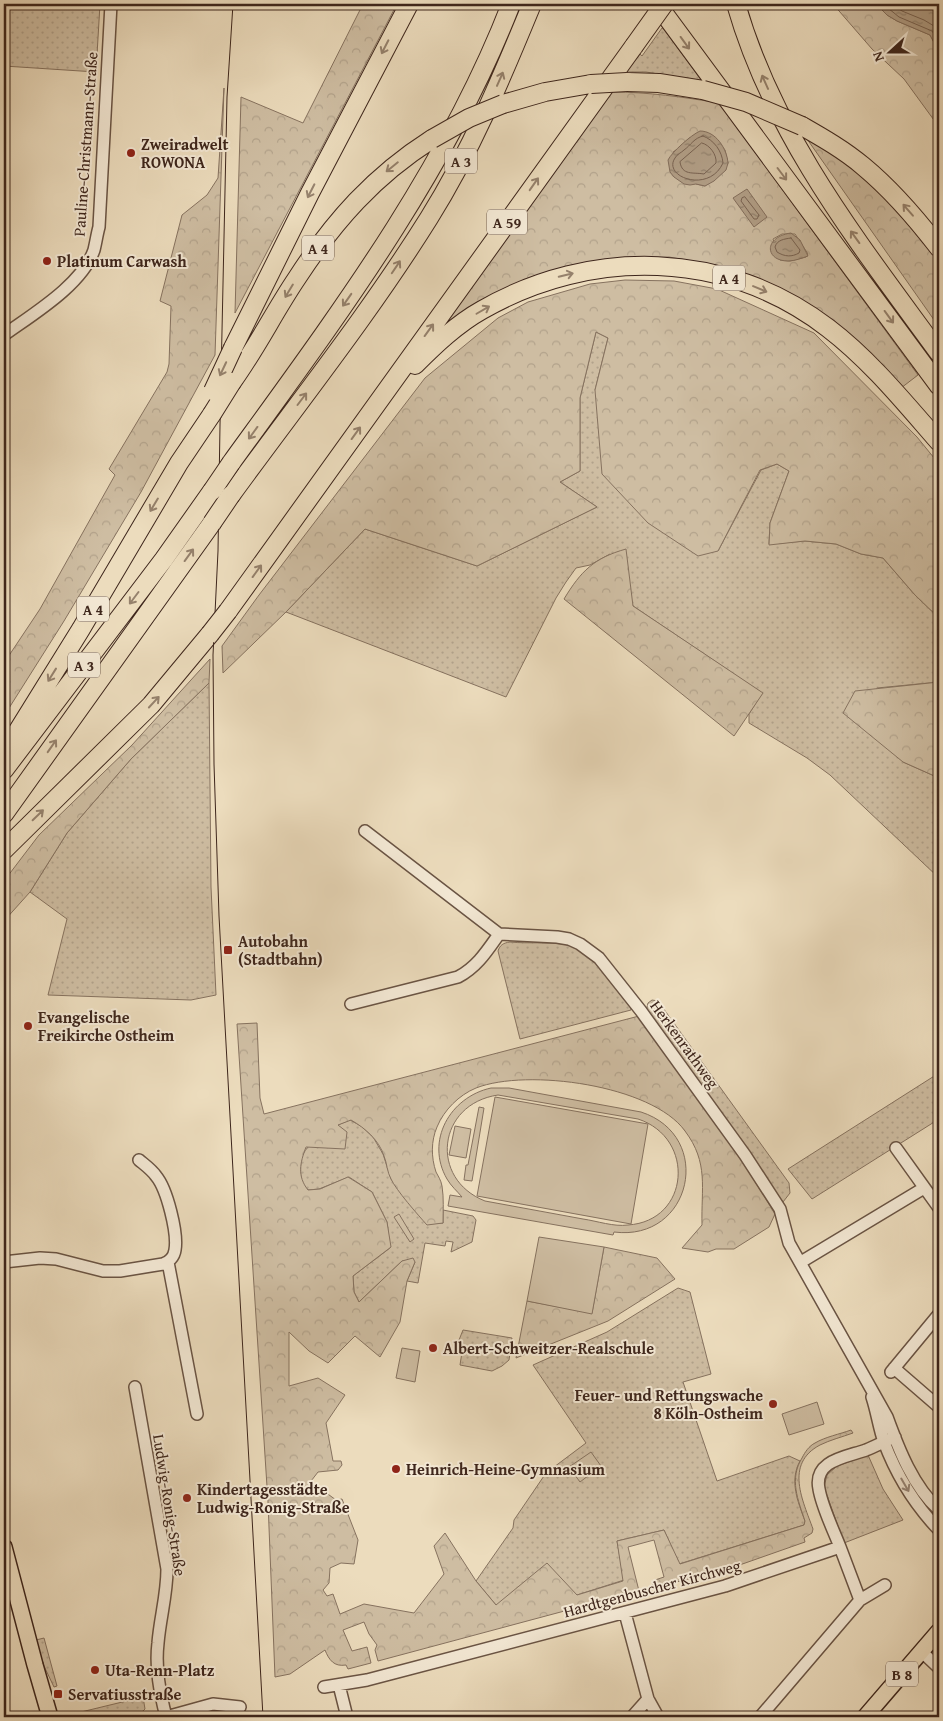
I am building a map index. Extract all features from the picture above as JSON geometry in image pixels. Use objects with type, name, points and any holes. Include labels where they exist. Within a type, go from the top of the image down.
[{"type":"highway","points":[[179,463],[310,192],[408,4]]},
{"type":"highway","name":"A 3","points":[[4,770],[164,559],[370,268],[420,188],[468,100],[511,4]]},
{"type":"highway","name":"A 3","points":[[4,814],[231,495],[364,315],[430,218],[474,135],[532,4]]},
{"type":"highway","points":[[657,4],[939,386]]},
{"type":"highway","name":"A 59","points":[[380,398],[664,4]]},
{"type":"highway","points":[[736,4],[751,49],[766,85],[814,177],[837,213],[939,353]]},
{"type":"highway","name":"A 4","points":[[4,753],[81,629],[179,463],[212,414],[296,279],[339,220],[355,201],[392,166],[432,139],[469,118],[502,104],[545,92],[590,84],[659,83],[703,90],[746,102],[802,126],[842,150],[870,172],[908,210],[939,248]]},
{"type":"highway","name":"A 4","points":[[4,850],[151,704],[210,634],[380,398],[432,348],[456,328],[481,311],[520,291],[566,275],[626,266],[688,269],[718,275],[747,284],[776,296],[828,327],[852,347],[939,442]]},
{"type":"main road","points":[[4,1547],[50,1717]]},
{"type":"main road","name":"B 8","points":[[865,1717],[939,1631]]},
{"type":"street","name":"Pauline-Christmann-Straße","points":[[4,335],[55,298],[78,276],[93,251],[98,226],[111,4]]},
{"type":"street","points":[[351,1004],[458,977],[472,969],[480,961],[499,934],[365,830]]},
{"type":"street","name":"Herkenrathweg","points":[[499,934],[569,939],[580,944],[599,958],[641,1011],[745,1155],[780,1209],[789,1243],[801,1262]]},
{"type":"street","points":[[896,1148],[939,1208]]},
{"type":"street","points":[[4,1262],[40,1258],[56,1259],[88,1268],[112,1271],[168,1262],[175,1251],[174,1230],[166,1197],[157,1176],[139,1160]]},
{"type":"street","points":[[924,1188],[801,1262],[887,1417],[889,1439],[906,1488],[919,1507],[939,1530]]},
{"type":"street","points":[[168,1262],[197,1414]]},
{"type":"street","points":[[939,1314],[892,1370],[939,1407]]},
{"type":"street","name":"Ludwig-Ronig-Straße","points":[[135,1387],[167,1569],[166,1593],[158,1644],[158,1671],[161,1698],[166,1717]]},
{"type":"street","points":[[889,1439],[916,1483],[939,1510]]},
{"type":"street","points":[[860,1600],[818,1488],[820,1472],[832,1461],[868,1449],[889,1439]]},
{"type":"street","name":"Hardtgenbuscher Kirchweg","points":[[324,1688],[367,1680],[735,1583],[840,1547]]},
{"type":"street","points":[[760,1717],[860,1600],[885,1585]]},
{"type":"street","points":[[624,1612],[648,1699],[658,1717]]},
{"type":"street","points":[[922,1652],[939,1668]]},
{"type":"street","points":[[339,1685],[347,1717]]},
{"type":"street","points":[[632,1717],[648,1699]]},
{"type":"street","points":[[166,1717],[213,1704],[240,1707]]},
{"type":"green space","points":[[4,4],[100,4],[96,72],[4,66]]},
{"type":"green space","points":[[363,4],[397,4],[235,313],[241,97],[303,123]]},
{"type":"green space","points":[[833,4],[876,4],[887,15],[897,21],[930,35],[939,52],[939,127],[904,79],[872,49]]},
{"type":"green space","points":[[662,28],[702,81],[646,72],[626,72],[640,54],[642,56]]},
{"type":"green space","points":[[224,88],[215,355],[141,492],[64,621],[4,716],[4,663],[40,609],[115,475],[109,469],[167,372],[169,364],[171,306],[160,301],[182,215],[207,195],[218,178]]},
{"type":"green space","points":[[612,92],[666,95],[719,103],[918,375],[901,388],[807,307],[767,282],[719,266],[669,257],[629,258],[447,329],[445,324]],"holes":[[[714,136],[725,150],[728,163],[721,174],[705,186],[696,184],[673,152],[689,138]],[[782,234],[795,234],[808,254],[806,257],[790,261],[780,260],[773,239]]]},
{"type":"green space","points":[[800,129],[842,159],[892,205],[939,262],[939,327]]},
{"type":"green space","points":[[625,280],[674,281],[717,289],[814,333],[917,437],[939,464],[939,618],[915,595],[883,558],[861,554],[836,544],[805,541],[769,545],[770,523],[789,471],[777,464],[760,470],[718,551],[698,556],[648,523],[602,474],[595,390],[608,338],[596,332],[580,398],[580,471],[560,482],[597,507],[477,566],[365,529],[286,612],[223,673],[222,646],[425,378],[498,318],[528,302],[590,284]]},
{"type":"green space","points":[[596,332],[608,338],[595,390],[718,551],[761,470],[777,464],[789,471],[770,523],[769,544],[805,541],[836,544],[861,554],[883,558],[915,595],[939,618],[939,682],[877,688],[903,762],[939,778],[939,878],[830,775],[807,758],[749,723],[749,714],[762,693],[633,606],[610,554],[590,565],[576,568],[556,598],[506,697],[286,612],[365,529],[477,566],[597,507],[560,482],[580,471],[580,398]]},
{"type":"green space","points":[[626,549],[633,606],[763,693],[734,736],[564,599],[576,581],[589,567],[605,557]]},
{"type":"green space","points":[[210,659],[209,683],[131,759],[67,833],[30,892],[4,921],[4,881],[39,835],[132,745]]},
{"type":"green space","points":[[939,682],[939,778],[903,762],[843,713],[855,691]]},
{"type":"green space","points":[[209,683],[211,887],[216,995],[191,1000],[48,995],[67,919],[30,892],[67,833],[131,759]]},
{"type":"green space","points":[[510,942],[558,944],[572,946],[581,950],[589,955],[605,971],[631,1005],[631,1010],[520,1039],[498,951],[502,945]]},
{"type":"green space","points":[[652,1000],[658,1001],[789,1183],[790,1193],[783,1202],[646,1011],[648,1003]]},
{"type":"green space","points":[[639,1016],[743,1162],[775,1214],[769,1227],[734,1249],[716,1249],[708,1252],[682,1248],[702,1225],[703,1187],[698,1154],[685,1131],[669,1115],[646,1102],[618,1092],[587,1085],[526,1080],[498,1082],[476,1088],[464,1095],[444,1115],[437,1127],[432,1149],[433,1161],[443,1191],[443,1223],[427,1225],[394,1184],[382,1150],[375,1140],[351,1120],[338,1125],[347,1132],[345,1149],[306,1147],[302,1158],[301,1174],[308,1190],[320,1189],[348,1177],[372,1192],[387,1222],[391,1247],[353,1276],[354,1292],[359,1302],[402,1261],[413,1258],[415,1262],[407,1281],[400,1322],[380,1357],[355,1336],[328,1363],[309,1351],[289,1332],[289,1386],[318,1378],[345,1395],[326,1423],[333,1461],[341,1461],[342,1465],[338,1470],[318,1472],[308,1485],[310,1487],[307,1490],[314,1496],[321,1489],[336,1500],[342,1499],[358,1540],[354,1564],[341,1563],[330,1568],[329,1583],[323,1590],[327,1596],[333,1594],[340,1614],[364,1604],[414,1613],[444,1574],[434,1546],[445,1533],[476,1581],[496,1605],[547,1563],[577,1595],[623,1581],[617,1541],[664,1530],[680,1564],[804,1525],[805,1521],[795,1482],[798,1466],[807,1449],[815,1443],[851,1430],[853,1433],[820,1445],[809,1453],[802,1462],[799,1484],[813,1529],[812,1533],[804,1538],[805,1542],[731,1568],[653,1588],[652,1581],[664,1577],[654,1540],[628,1547],[639,1591],[378,1661],[375,1650],[377,1645],[369,1634],[364,1622],[343,1630],[352,1651],[367,1647],[371,1663],[348,1669],[346,1665],[338,1665],[332,1662],[325,1650],[290,1674],[275,1677],[268,1502],[237,1024],[257,1023],[260,1098],[264,1114]]},
{"type":"green space","points":[[939,1073],[939,1119],[812,1199],[788,1169]]},
{"type":"green space","points":[[491,1088],[509,1088],[641,1112],[664,1124],[679,1142],[686,1163],[684,1185],[676,1205],[662,1221],[641,1231],[614,1232],[613,1235],[448,1206],[450,1195],[462,1197],[447,1179],[441,1165],[440,1136],[445,1123],[453,1111],[476,1093]],"holes":[[[498,1095],[638,1119],[657,1129],[670,1143],[677,1160],[678,1178],[674,1195],[664,1209],[649,1220],[628,1225],[611,1225],[485,1201],[467,1190],[455,1176],[448,1160],[448,1143],[452,1127],[462,1112],[478,1101]]]},
{"type":"green space","points":[[495,1097],[648,1124],[631,1224],[477,1196]]},
{"type":"green space","points":[[479,1107],[484,1108],[472,1181],[464,1180],[466,1165],[468,1165]]},
{"type":"green space","points":[[350,1120],[361,1126],[373,1137],[383,1154],[391,1179],[427,1224],[443,1223],[443,1210],[473,1216],[476,1220],[472,1242],[451,1252],[453,1242],[446,1241],[445,1246],[425,1243],[418,1283],[407,1281],[415,1262],[402,1261],[359,1302],[354,1292],[353,1276],[390,1248],[387,1222],[372,1192],[349,1177],[319,1189],[308,1190],[301,1181],[301,1161],[308,1147],[320,1136]]},
{"type":"green space","points":[[455,1126],[471,1129],[466,1158],[449,1155]]},
{"type":"green space","points":[[399,1214],[414,1239],[410,1242],[394,1217]]},
{"type":"green space","points":[[539,1237],[604,1247],[592,1314],[527,1301]]},
{"type":"green space","points":[[604,1247],[657,1258],[675,1279],[608,1321],[516,1358],[527,1301],[592,1313]]},
{"type":"green space","points":[[678,1288],[690,1292],[711,1374],[683,1382],[717,1481],[789,1456],[800,1461],[795,1476],[795,1484],[797,1499],[805,1521],[804,1525],[679,1564],[664,1530],[617,1541],[624,1580],[577,1595],[496,1605],[476,1581],[513,1528],[514,1520],[546,1473],[586,1443],[533,1365],[607,1332]]},
{"type":"green space","points":[[463,1330],[512,1338],[509,1360],[492,1371],[460,1365],[462,1352],[455,1350]]},
{"type":"green space","points":[[402,1348],[420,1351],[415,1382],[396,1378]]},
{"type":"green space","points":[[817,1402],[824,1424],[789,1435],[782,1414]]},
{"type":"green space","points":[[591,1452],[601,1466],[580,1482],[569,1467]]},
{"type":"green space","points":[[868,1455],[883,1489],[903,1520],[844,1543],[824,1487],[827,1475],[837,1466]]},
{"type":"green space","points":[[44,1638],[57,1686],[54,1687],[32,1641]]},
{"type":"green space","points":[[143,1697],[145,1709],[140,1713],[124,1717],[80,1717],[81,1712]]},
{"type":"water","points":[[876,4],[939,4],[939,52],[930,35],[897,21],[887,15]]},
{"type":"water","points":[[700,131],[711,134],[720,142],[727,158],[726,170],[705,186],[684,184],[670,172],[668,160],[682,144]]},
{"type":"water","points":[[747,189],[767,217],[754,227],[733,198]]},
{"type":"water","points":[[791,233],[800,240],[808,256],[796,260],[780,260],[771,253],[770,248],[775,239]]},
{"type":"tram line","points":[[233,4],[227,97],[218,551],[213,655],[214,764],[219,916],[263,1717]]},
{"type":"place","name":"Zweiradwelt ROWONA","points":[[131,153]]},
{"type":"place","name":"Platinum Carwash","points":[[47,261]]},
{"type":"place","name":"Autobahn (Stadtbahn)","points":[[228,950]]},
{"type":"place","name":"Evangelische Freikirche Ostheim","points":[[28,1026]]},
{"type":"place","name":"Albert-Schweitzer-Realschule","points":[[433,1348]]},
{"type":"place","name":"Feuer- und Rettungswache 8 Köln-Ostheim","points":[[773,1404]]},
{"type":"place","name":"Heinrich-Heine-Gymnasium","points":[[396,1469]]},
{"type":"place","name":"Kindertagesstädte Ludwig-Ronig-Straße","points":[[187,1498]]},
{"type":"place","name":"Uta-Renn-Platz","points":[[95,1670]]},
{"type":"place","name":"Servatiusstraße","points":[[58,1694]]}]
